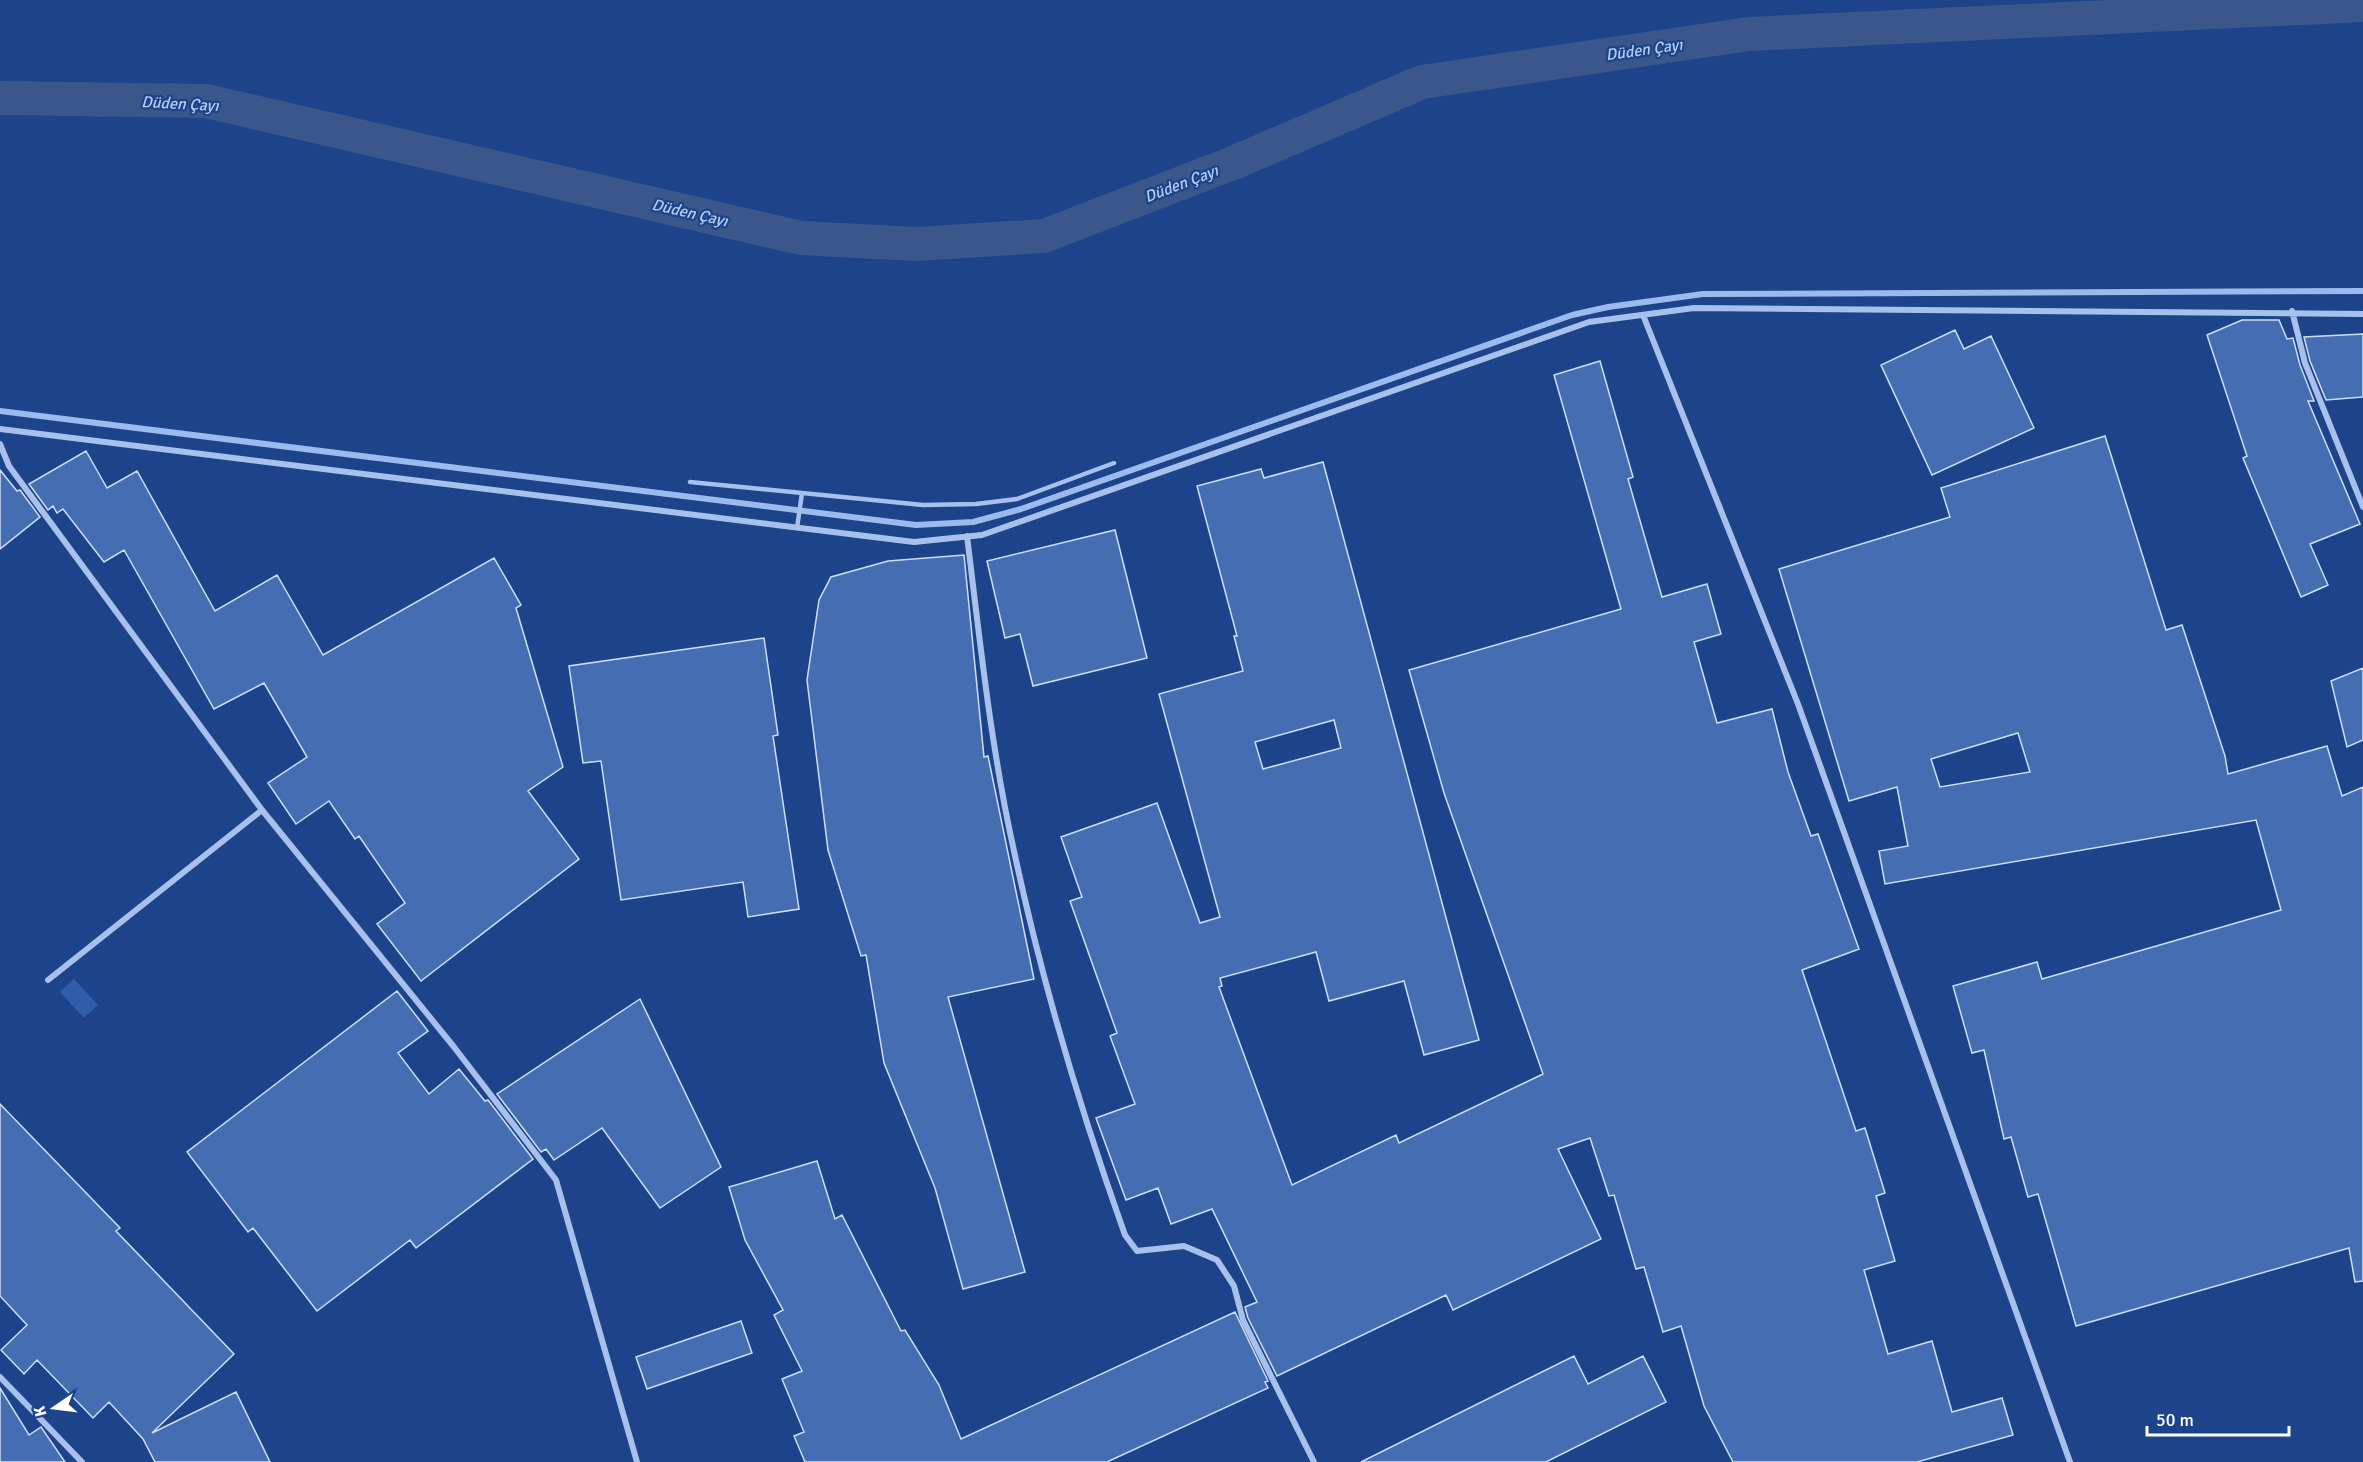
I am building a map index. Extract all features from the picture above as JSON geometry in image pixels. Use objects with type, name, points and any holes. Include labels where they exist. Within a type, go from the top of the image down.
[{"type":"street","points":[[0,429],[914,542],[982,535],[1589,322],[1694,308],[2292,311],[2363,314]]},
{"type":"street","points":[[2292,311],[2305,363],[2363,507]]},
{"type":"street","points":[[1643,315],[1798,704],[2070,1462]]},
{"type":"street","points":[[0,444],[9,466],[262,810],[454,1047],[556,1180],[637,1462]]},
{"type":"street","points":[[967,536],[986,684],[1016,860],[1037,953],[1083,1118],[1125,1235],[1137,1251],[1184,1245],[1217,1260],[1234,1286],[1243,1320],[1314,1462]]},
{"type":"street","points":[[48,980],[262,810]]},
{"type":"street","points":[[0,1377],[82,1462]]},
{"type":"lane","points":[[690,482],[923,505],[986,503],[1017,499],[1114,463]]},
{"type":"lane","points":[[798,527],[802,493]]},
{"type":"shaded area","points":[[74,979],[98,1005],[84,1018],[60,992]]},
{"type":"building","points":[[2242,320],[2279,320],[2287,339],[2293,338],[2300,365],[2314,401],[2308,401],[2360,524],[2310,544],[2328,585],[2301,597],[2243,458],[2247,456],[2207,335]]},
{"type":"building","points":[[1955,330],[1964,349],[1991,336],[2034,428],[1932,475],[1881,365]]},
{"type":"building","points":[[2363,334],[2363,397],[2326,400],[2310,361],[2304,337]]},
{"type":"building","points":[[1600,361],[1633,477],[1628,479],[1662,597],[1707,584],[1721,634],[1694,642],[1717,723],[1772,709],[1788,772],[1811,836],[1818,834],[1859,949],[1802,970],[1856,1131],[1865,1128],[1885,1193],[1876,1196],[1895,1261],[1864,1270],[1888,1354],[1932,1341],[1952,1412],[2002,1398],[2013,1435],[1917,1462],[1733,1462],[1704,1406],[1681,1326],[1663,1332],[1644,1267],[1636,1269],[1614,1195],[1609,1196],[1590,1138],[1558,1149],[1601,1239],[1453,1310],[1446,1295],[1277,1376],[1248,1318],[1245,1307],[1257,1302],[1212,1209],[1171,1224],[1158,1188],[1126,1200],[1096,1118],[1135,1104],[1110,1036],[1117,1033],[1070,901],[1082,897],[1061,837],[1157,803],[1200,923],[1220,917],[1159,694],[1243,671],[1234,636],[1237,636],[1197,486],[1261,469],[1264,478],[1323,462],[1479,1040],[1424,1055],[1404,981],[1329,1001],[1316,952],[1220,978],[1222,986],[1219,987],[1292,1185],[1396,1135],[1399,1143],[1543,1074],[1444,793],[1409,670],[1621,609],[1554,375]],"holes":[[[1334,720],[1341,748],[1263,769],[1255,742]]]},
{"type":"building","points":[[2105,436],[2166,630],[2182,625],[2225,756],[2228,774],[2327,746],[2342,796],[2363,787],[2363,1281],[2355,1282],[2349,1248],[2076,1326],[2038,1194],[2028,1197],[2011,1137],[2004,1139],[1984,1050],[1972,1053],[1953,986],[2037,962],[2042,979],[2281,910],[2256,820],[1885,884],[1879,851],[1908,846],[1897,787],[1849,801],[1779,569],[1950,517],[1941,488]],"holes":[[[2018,733],[2030,772],[1940,787],[1931,759]]]},
{"type":"building","points":[[86,451],[107,488],[137,471],[215,611],[277,575],[323,655],[494,558],[521,605],[516,608],[563,767],[528,791],[579,859],[421,981],[377,924],[405,903],[359,836],[355,839],[329,801],[296,824],[268,783],[307,757],[264,683],[214,709],[124,550],[104,562],[63,509],[57,513],[53,506],[48,510],[29,484]]},
{"type":"building","points":[[0,470],[17,491],[20,490],[40,517],[0,549]]},
{"type":"building","points":[[1115,530],[1147,658],[1033,686],[1020,634],[1005,638],[987,561]]},
{"type":"building","points":[[964,555],[984,757],[988,756],[1034,979],[948,997],[1025,1272],[963,1289],[935,1188],[884,1063],[866,955],[861,956],[828,850],[807,680],[819,600],[831,577],[888,561]]},
{"type":"building","points":[[764,638],[778,735],[773,736],[799,909],[748,917],[743,882],[621,900],[601,761],[583,763],[569,666]]},
{"type":"building","points":[[2363,668],[2363,740],[2347,747],[2331,681]]},
{"type":"building","points":[[397,991],[428,1031],[398,1053],[429,1094],[459,1069],[485,1101],[488,1100],[533,1159],[416,1248],[410,1240],[317,1311],[253,1228],[248,1232],[187,1152]]},
{"type":"building","points":[[640,999],[721,1167],[660,1208],[602,1128],[554,1160],[546,1149],[541,1152],[497,1094]]},
{"type":"building","points":[[0,1104],[120,1228],[116,1231],[234,1354],[152,1433],[236,1392],[270,1462],[155,1462],[143,1439],[109,1402],[93,1418],[37,1360],[24,1374],[1,1350],[27,1325],[0,1296]]},
{"type":"building","points":[[817,1161],[835,1219],[842,1215],[901,1331],[905,1330],[939,1385],[961,1439],[1235,1312],[1268,1381],[1265,1382],[1268,1388],[1107,1462],[805,1462],[794,1436],[804,1432],[782,1379],[802,1371],[774,1315],[783,1310],[745,1240],[729,1187]]},
{"type":"building","points":[[741,1321],[752,1353],[647,1389],[636,1357]]},
{"type":"building","points":[[1574,1356],[1588,1384],[1643,1356],[1666,1402],[1546,1462],[1361,1462]]},
{"type":"building","points":[[0,1388],[29,1435],[41,1427],[65,1462],[0,1462]]},
{"type":"waterway","name":"Düden Çayı","points":[[0,98],[206,101],[801,238],[916,244],[1044,236],[1233,163],[1422,82],[1749,34],[2363,5]]},
{"type":"waterway","points":[[0,411],[916,525],[973,522],[1021,509],[1572,315],[1608,307],[1703,294],[2363,291]]}]
